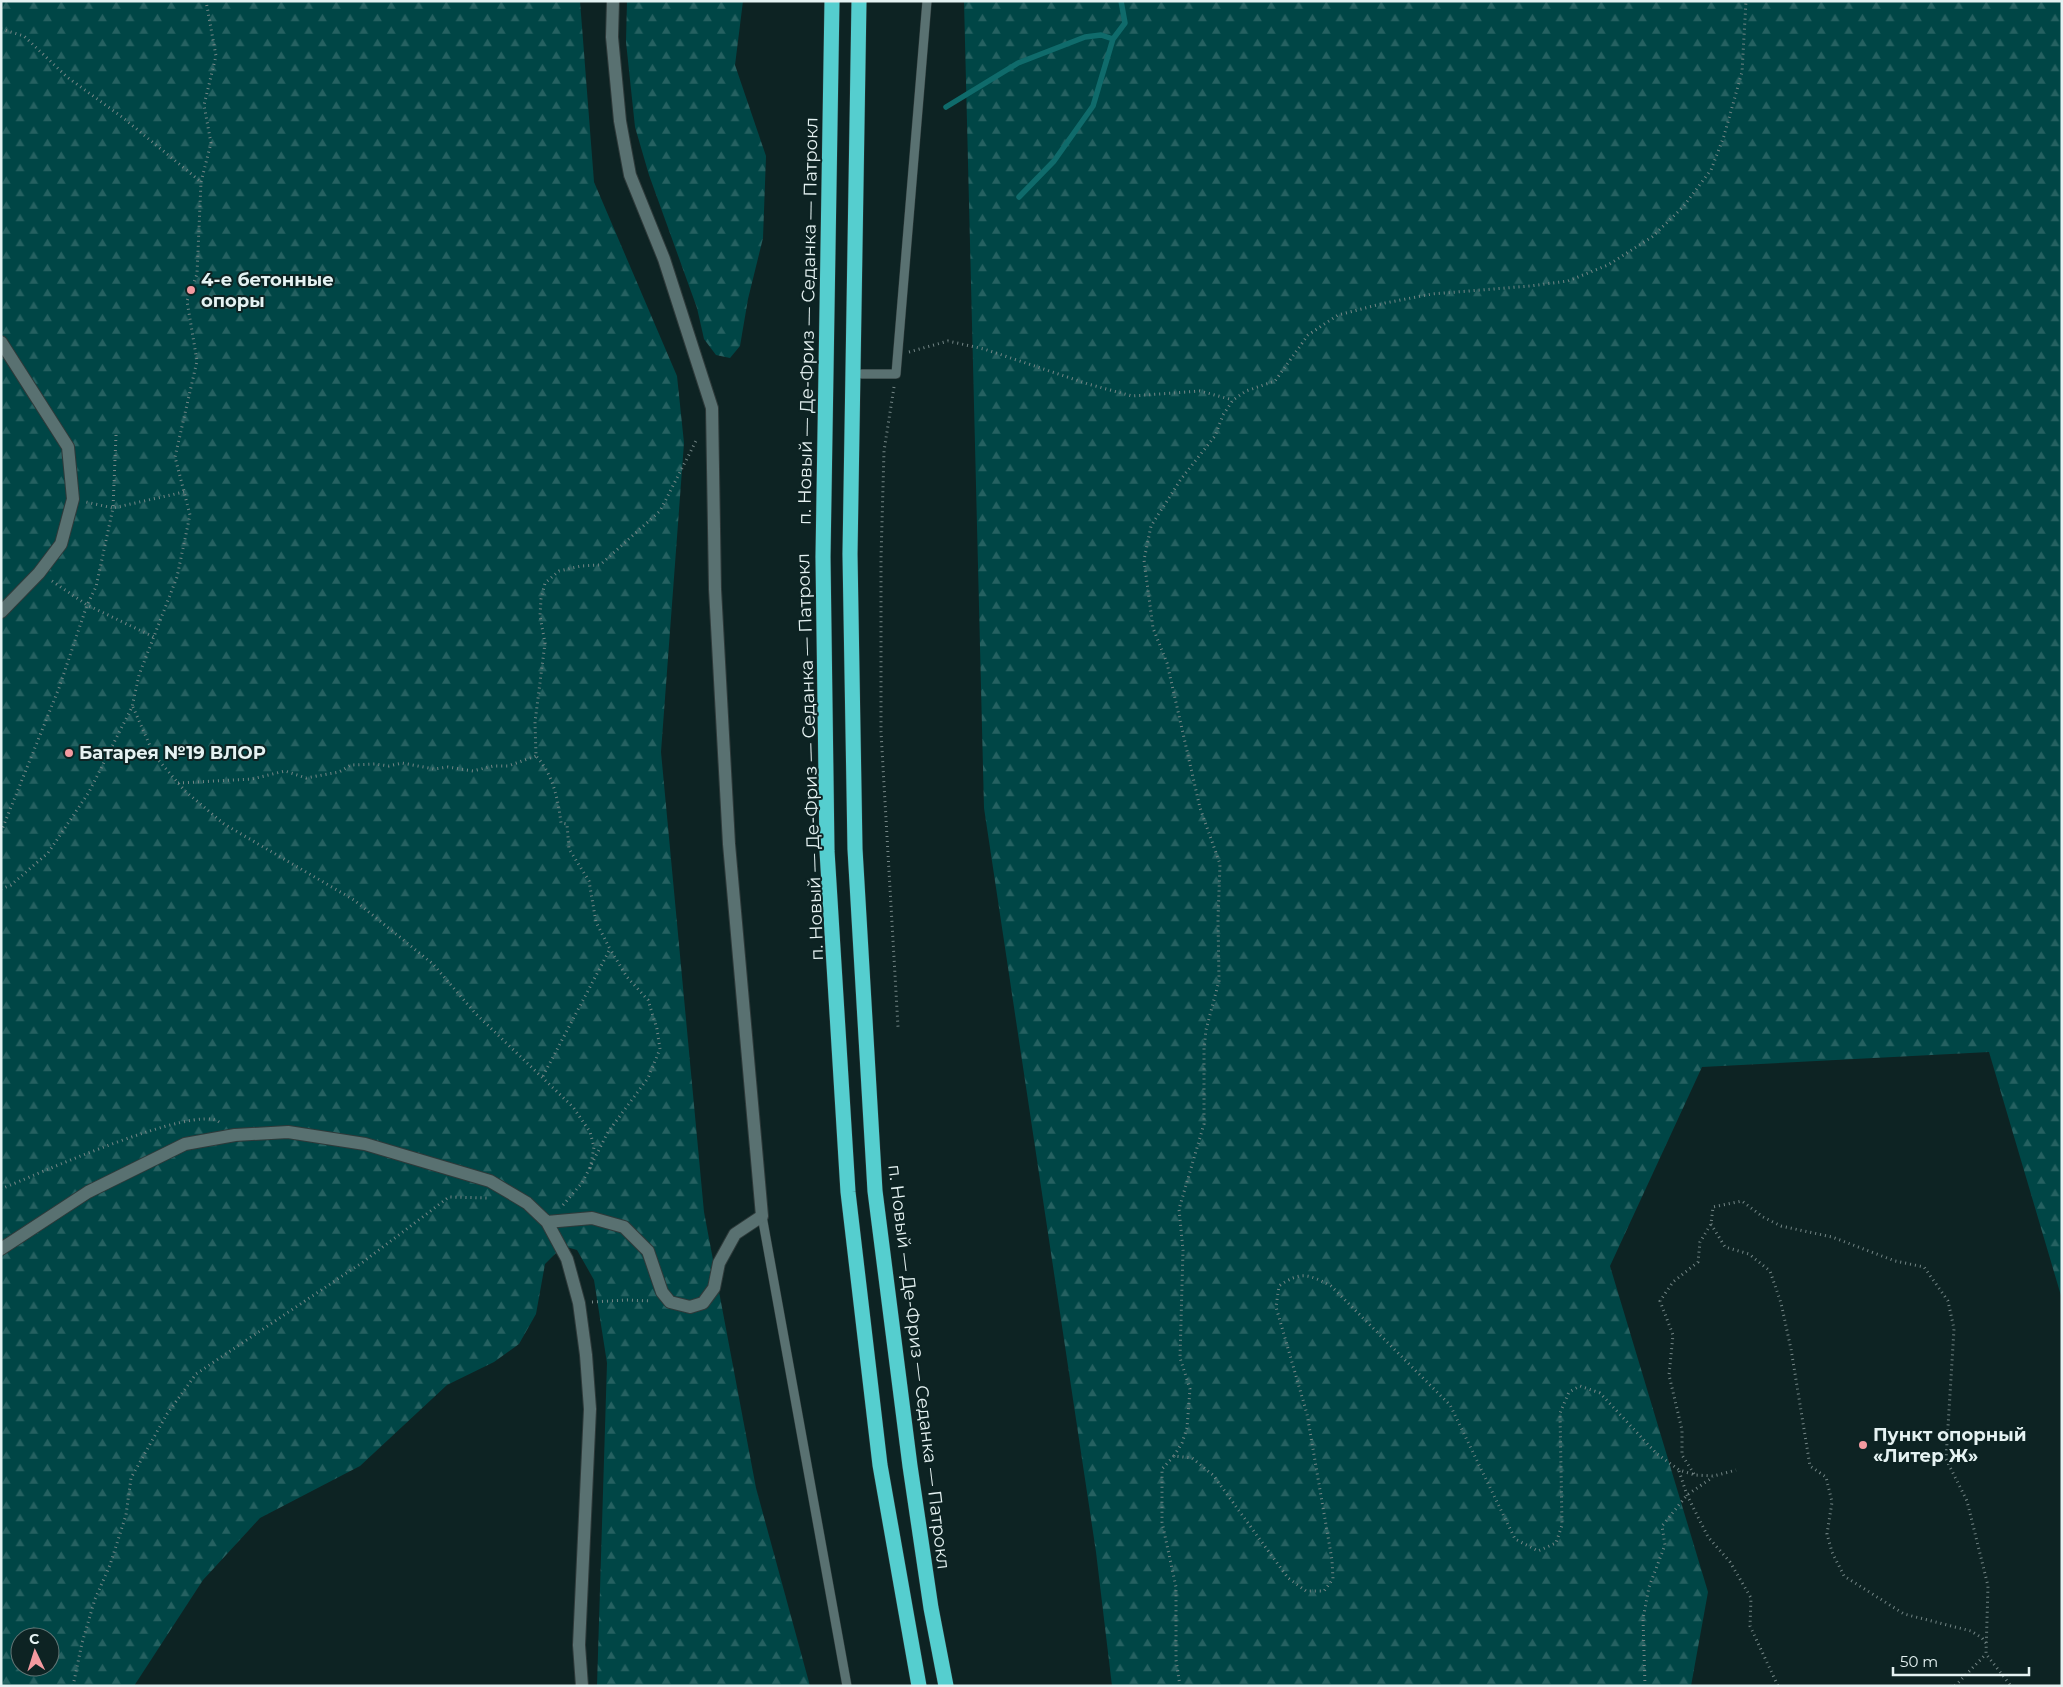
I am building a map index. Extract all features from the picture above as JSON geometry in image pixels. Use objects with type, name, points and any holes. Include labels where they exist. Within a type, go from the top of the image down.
[{"type":"highway","name":"п. Новый — Де-Фриз — Седанка — Патрокл","points":[[832,1],[822,557],[827,851],[848,1192],[880,1465],[919,1686]]},
{"type":"highway","name":"п. Новый — Де-Фриз — Седанка — Патрокл","points":[[859,1],[850,554],[855,849],[875,1191],[910,1466],[946,1686]]},
{"type":"street","points":[[547,1222],[592,1218],[624,1228],[648,1251],[662,1292],[670,1302],[690,1307],[703,1303],[714,1288],[719,1263],[735,1234],[762,1216],[729,844],[715,589],[712,408],[664,259],[630,175],[620,121],[612,37],[614,1]]},
{"type":"street","points":[[1,342],[68,446],[73,499],[61,544],[38,573],[1,612]]},
{"type":"street","points":[[1,1249],[88,1192],[186,1144],[235,1135],[288,1132],[365,1144],[490,1181],[527,1203],[547,1222],[567,1259],[579,1303],[586,1354],[590,1409],[579,1645],[582,1686]]},
{"type":"lane","points":[[862,374],[896,374],[927,1]]},
{"type":"lane","points":[[762,1216],[847,1686]]},
{"type":"path","points":[[1,889],[11,885],[48,853],[89,792],[132,707],[139,675],[177,577],[190,515],[175,457],[197,361],[187,301],[197,274],[201,182],[211,143],[204,105],[216,56],[206,1]]},
{"type":"path","points":[[1180,1686],[1176,1660],[1176,1587],[1162,1522],[1162,1469],[1174,1456],[1188,1428],[1190,1389],[1180,1358],[1184,1250],[1179,1209],[1204,1124],[1204,1048],[1206,1030],[1219,981],[1218,920],[1220,864],[1200,808],[1167,663],[1154,628],[1144,560],[1151,526],[1181,479],[1215,436],[1223,414],[1233,400],[1246,391],[1275,382],[1308,335],[1338,315],[1432,294],[1530,286],[1568,280],[1608,265],[1652,237],[1683,207],[1711,170],[1724,136],[1742,72],[1746,1]]},
{"type":"path","points":[[1,29],[24,36],[67,77],[122,117],[201,182]]},
{"type":"path","points":[[897,356],[948,341],[993,351],[1088,384],[1132,396],[1200,391],[1233,400]]},
{"type":"path","points":[[896,374],[884,451],[881,558],[881,732],[898,1027]]},
{"type":"path","points":[[547,1222],[590,1170],[608,1132],[648,1078],[660,1049],[657,1029],[648,1000],[627,977],[596,922],[589,881],[569,849],[567,824],[561,823],[558,798],[545,765],[536,756],[535,722],[545,643],[540,616],[541,599],[545,583],[559,572],[581,566],[600,565],[660,511],[699,434]]},
{"type":"path","points":[[1,832],[59,688],[87,605],[96,587],[113,508],[116,435]]},
{"type":"path","points":[[73,499],[113,508],[184,492]]},
{"type":"path","points":[[38,573],[87,605],[154,637]]},
{"type":"path","points":[[132,707],[154,754],[178,783],[224,824],[354,900],[433,964],[475,1013],[543,1076],[573,1108],[590,1132],[594,1147],[590,1170]]},
{"type":"path","points":[[178,783],[252,779],[285,771],[306,778],[339,772],[351,765],[375,764],[389,766],[402,763],[434,769],[448,767],[472,771],[494,766],[508,766],[536,756]]},
{"type":"path","points":[[543,1076],[610,949]]},
{"type":"path","points":[[1,1189],[116,1141],[200,1118],[216,1119],[235,1135]]},
{"type":"path","points":[[73,1686],[82,1643],[95,1599],[110,1565],[126,1515],[131,1478],[167,1414],[196,1374],[363,1262],[449,1197],[493,1198]]},
{"type":"path","points":[[1695,1475],[1682,1456],[1682,1430],[1669,1374],[1673,1335],[1660,1301],[1673,1282],[1698,1262],[1700,1242],[1711,1224],[1713,1207],[1742,1201],[1763,1217],[1781,1226],[1832,1236],[1895,1261],[1924,1267],[1948,1301],[1954,1329],[1946,1459],[1967,1501],[1988,1586],[1986,1654],[1955,1686]]},
{"type":"path","points":[[1711,1224],[1725,1247],[1749,1254],[1770,1271],[1781,1303],[1791,1349],[1810,1466],[1826,1476],[1832,1502],[1827,1534],[1832,1552],[1844,1576],[1904,1614],[1971,1630],[1987,1644]]},
{"type":"path","points":[[1174,1456],[1192,1458],[1213,1475],[1288,1578],[1306,1591],[1324,1591],[1332,1579],[1332,1560],[1307,1414],[1276,1307],[1279,1286],[1292,1276],[1313,1277],[1330,1286],[1450,1405],[1515,1540],[1538,1551],[1556,1543],[1562,1525],[1560,1413],[1569,1392],[1580,1386],[1600,1393],[1656,1453],[1679,1470],[1695,1475],[1714,1476],[1736,1470]]},
{"type":"path","points":[[579,1303],[627,1300],[670,1302]]},
{"type":"path","points":[[1679,1470],[1687,1495],[1708,1537],[1730,1562],[1751,1598],[1750,1626],[1778,1686]]},
{"type":"path","points":[[1645,1686],[1643,1619],[1649,1587],[1665,1545],[1662,1526],[1687,1495],[1714,1476]]},
{"type":"path","points":[[1986,1654],[2011,1686]]},
{"type":"green space","points":[[1,1],[580,1],[594,182],[677,376],[684,443],[661,752],[704,1212],[756,1488],[810,1686],[597,1686],[607,1363],[594,1280],[577,1250],[563,1246],[545,1264],[536,1314],[519,1344],[494,1362],[447,1385],[360,1466],[260,1518],[203,1580],[134,1686],[1,1686]]},
{"type":"green space","points":[[627,1],[743,1],[735,65],[766,156],[763,238],[748,299],[740,346],[730,358],[716,355],[704,339],[697,308],[649,175],[635,127],[626,42]]},
{"type":"green space","points":[[964,1],[2062,1],[2062,1299],[1989,1052],[1702,1067],[1610,1266],[1708,1592],[1691,1686],[1112,1686],[1096,1552],[984,808]]},
{"type":"waterway","points":[[1019,197],[1054,161],[1093,106],[1113,39],[1125,23],[1121,1]]},
{"type":"waterway","points":[[946,107],[1018,63],[1085,37],[1101,35],[1113,39]]},
{"type":"place","name":"4-е бетонные опоры","points":[[191,290]]},
{"type":"place","name":"Батарея №19 ВЛОР","points":[[69,753]]},
{"type":"place","name":"Пункт опорный «Литер Ж»","points":[[1863,1445]]}]
